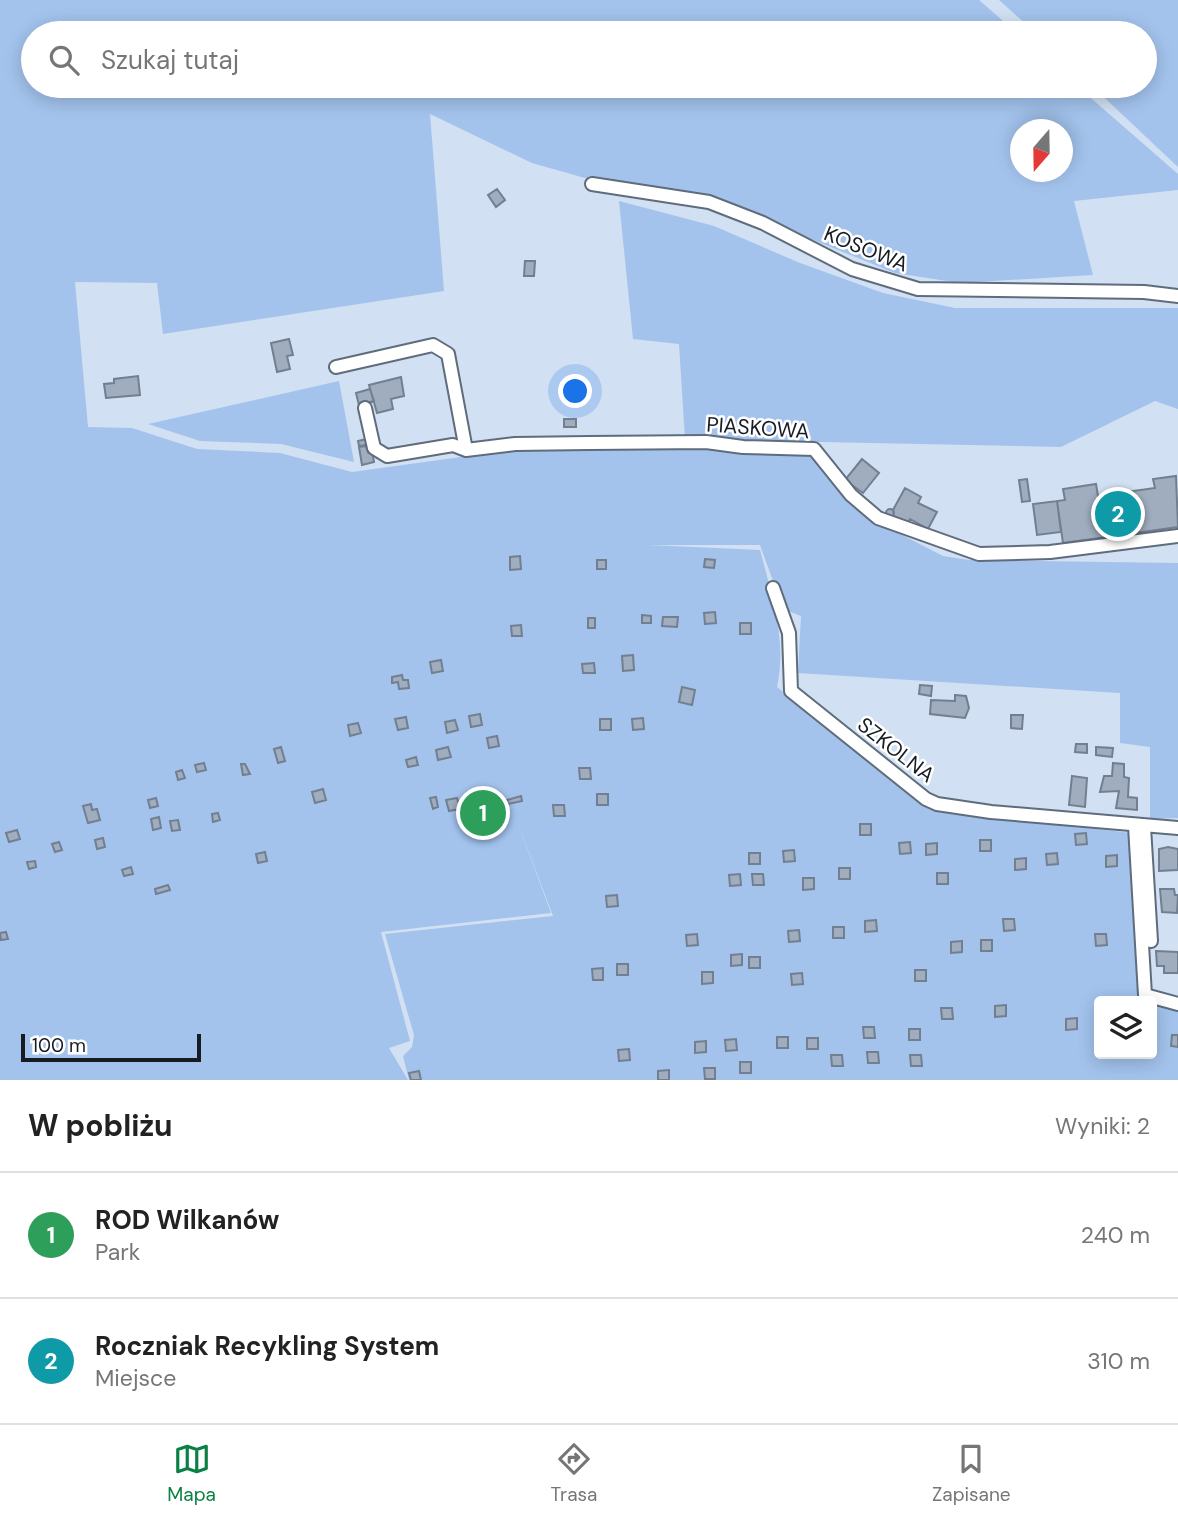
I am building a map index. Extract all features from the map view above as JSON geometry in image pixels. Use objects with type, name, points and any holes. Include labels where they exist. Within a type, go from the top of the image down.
[{"type":"street","name":"KOSOWA","points":[[592,184],[709,202],[763,223],[852,269],[918,289],[1144,292],[1178,296]]},
{"type":"street","points":[[336,367],[433,345],[442,349],[448,354],[466,450]]},
{"type":"street","name":"PIASKOWA","points":[[365,408],[374,448],[387,456],[453,445],[466,450],[515,444],[653,442],[814,449],[851,495],[878,518],[979,554],[1050,552],[1178,536]]},
{"type":"street","name":"SZKOLNA","points":[[773,588],[789,633],[792,691],[926,799],[957,807],[1140,827],[1178,828]]},
{"type":"street","points":[[1140,827],[1151,941]]},
{"type":"street","points":[[1140,827],[1145,995],[1178,1004]]},
{"type":"shaded area","points":[[0,0],[979,0],[1003,21],[21,21],[21,98],[1091,98],[1178,174],[1178,190],[1074,201],[1093,275],[960,283],[895,273],[702,195],[592,180],[532,163],[430,114],[444,291],[163,334],[157,283],[75,282],[88,427],[132,428],[197,449],[280,453],[352,472],[520,449],[658,445],[816,456],[863,515],[943,556],[969,560],[1178,563],[1178,818],[1150,819],[1150,747],[1120,743],[1120,693],[798,673],[801,616],[783,609],[760,545],[649,545],[760,550],[779,635],[780,670],[777,687],[929,809],[1131,833],[1149,996],[1094,996],[1094,1059],[1157,1059],[1157,1002],[1178,1009],[1178,1080],[409,1080],[403,1056],[412,1047],[414,1035],[385,934],[553,916],[516,818],[551,913],[381,932],[410,1041],[389,1048],[408,1080],[0,1080]]},
{"type":"shaded area","points":[[999,0],[1178,0],[1178,167],[1105,98],[1157,98],[1157,21],[1023,21]]},
{"type":"shaded area","points":[[619,201],[714,226],[800,263],[883,293],[955,308],[1178,308],[1178,409],[1155,401],[1061,447],[685,439],[679,344],[633,339]]},
{"type":"shaded area","points":[[339,381],[354,462],[281,444],[200,441],[148,424]]},
{"type":"building","points":[[497,189],[505,200],[496,207],[488,195]]},
{"type":"building","points":[[525,261],[535,261],[534,276],[524,276]]},
{"type":"building","points":[[289,339],[293,355],[287,356],[290,369],[277,372],[271,343]]},
{"type":"building","points":[[138,376],[140,395],[106,398],[104,384],[114,383],[114,379]]},
{"type":"building","points":[[401,377],[404,396],[391,399],[393,409],[377,413],[369,385]]},
{"type":"building","points":[[370,389],[374,401],[359,405],[356,393]]},
{"type":"building","points":[[564,419],[576,419],[576,427],[564,427]]},
{"type":"building","points":[[366,439],[367,445],[359,446],[358,441]]},
{"type":"building","points":[[366,446],[368,452],[372,451],[374,462],[362,465],[359,447]]},
{"type":"building","points":[[862,459],[879,473],[863,493],[845,480]]},
{"type":"building","points":[[1176,476],[1178,527],[1063,543],[1057,501],[1065,500],[1063,489],[1096,484],[1098,496],[1155,488],[1153,479]]},
{"type":"building","points":[[1027,479],[1030,501],[1022,502],[1019,480]]},
{"type":"building","points":[[905,488],[921,497],[918,503],[937,512],[928,529],[910,519],[906,526],[894,517],[893,510]]},
{"type":"building","points":[[1057,501],[1061,532],[1037,535],[1033,504]]},
{"type":"building","points":[[890,509],[894,513],[890,517],[886,513]]},
{"type":"building","points":[[520,556],[521,569],[510,570],[510,557]]},
{"type":"building","points":[[705,559],[715,560],[714,568],[704,567]]},
{"type":"building","points":[[597,560],[606,560],[606,569],[597,569]]},
{"type":"building","points":[[715,612],[716,623],[705,624],[704,613]]},
{"type":"building","points":[[642,615],[651,616],[651,623],[642,623]]},
{"type":"building","points":[[663,617],[678,617],[677,627],[662,626]]},
{"type":"building","points":[[588,618],[595,618],[595,628],[588,628]]},
{"type":"building","points":[[740,623],[751,623],[751,634],[740,634]]},
{"type":"building","points":[[521,625],[522,636],[512,636],[511,626]]},
{"type":"building","points":[[633,655],[634,670],[623,671],[622,656]]},
{"type":"building","points":[[441,660],[443,671],[432,673],[430,662]]},
{"type":"building","points":[[594,663],[595,673],[583,673],[582,664]]},
{"type":"building","points":[[402,675],[403,680],[408,680],[409,688],[399,689],[398,682],[392,683],[392,677]]},
{"type":"building","points":[[920,685],[932,686],[931,696],[919,694]]},
{"type":"building","points":[[682,687],[695,690],[692,705],[679,702]]},
{"type":"building","points":[[955,695],[966,696],[969,708],[965,718],[930,714],[931,700],[955,701]]},
{"type":"building","points":[[480,714],[482,725],[471,727],[469,716]]},
{"type":"building","points":[[1011,715],[1023,715],[1022,729],[1011,728]]},
{"type":"building","points":[[406,717],[408,728],[398,730],[395,719]]},
{"type":"building","points":[[643,718],[644,729],[633,730],[632,719]]},
{"type":"building","points":[[600,719],[611,719],[611,730],[600,730]]},
{"type":"building","points":[[455,720],[458,730],[447,733],[445,722]]},
{"type":"building","points":[[358,723],[361,733],[350,736],[348,725]]},
{"type":"building","points":[[497,736],[499,746],[489,748],[487,738]]},
{"type":"building","points":[[1076,744],[1087,744],[1087,753],[1075,752]]},
{"type":"building","points":[[281,747],[285,761],[278,763],[274,749]]},
{"type":"building","points":[[448,747],[451,757],[438,760],[436,750]]},
{"type":"building","points":[[1096,747],[1113,748],[1112,757],[1096,755]]},
{"type":"building","points":[[416,757],[418,765],[408,767],[406,760]]},
{"type":"building","points":[[204,763],[206,770],[197,772],[195,765]]},
{"type":"building","points":[[1113,763],[1124,764],[1124,777],[1129,778],[1128,797],[1137,798],[1137,810],[1116,808],[1119,791],[1100,792],[1104,776],[1112,776]]},
{"type":"building","points":[[241,764],[245,764],[250,774],[243,775]]},
{"type":"building","points":[[579,768],[590,768],[591,779],[580,779]]},
{"type":"building","points":[[182,770],[185,778],[178,780],[176,772]]},
{"type":"building","points":[[1072,776],[1087,778],[1085,807],[1069,805]]},
{"type":"building","points":[[323,789],[326,800],[315,803],[312,792]]},
{"type":"building","points":[[597,794],[608,794],[608,805],[597,805]]},
{"type":"building","points":[[521,796],[522,801],[508,804],[507,800]]},
{"type":"building","points":[[436,797],[438,807],[433,809],[430,798]]},
{"type":"building","points":[[156,798],[158,806],[150,808],[148,800]]},
{"type":"building","points":[[457,798],[460,809],[449,811],[446,800]]},
{"type":"building","points":[[91,804],[92,810],[97,809],[100,820],[88,823],[83,806]]},
{"type":"building","points":[[553,805],[564,805],[565,816],[554,816]]},
{"type":"building","points":[[218,813],[220,820],[213,822],[212,814]]},
{"type":"building","points":[[159,817],[161,828],[153,830],[151,819]]},
{"type":"building","points":[[178,820],[180,830],[172,831],[170,821]]},
{"type":"building","points":[[860,824],[871,824],[871,835],[860,835]]},
{"type":"building","points":[[17,830],[20,839],[9,842],[6,833]]},
{"type":"building","points":[[1086,833],[1087,844],[1076,845],[1075,834]]},
{"type":"building","points":[[103,838],[105,847],[97,849],[95,840]]},
{"type":"building","points":[[980,840],[991,840],[991,851],[980,851]]},
{"type":"building","points":[[59,842],[62,850],[55,852],[52,844]]},
{"type":"building","points":[[910,842],[911,853],[900,854],[899,843]]},
{"type":"building","points":[[937,843],[937,854],[926,855],[926,844]]},
{"type":"building","points":[[1159,849],[1178,849],[1178,870],[1159,871]]},
{"type":"building","points":[[794,850],[795,861],[784,862],[783,851]]},
{"type":"building","points":[[265,852],[267,861],[258,863],[256,854]]},
{"type":"building","points":[[749,853],[760,853],[760,864],[749,864]]},
{"type":"building","points":[[1057,853],[1058,864],[1047,865],[1046,854]]},
{"type":"building","points":[[1117,855],[1117,866],[1106,867],[1106,856]]},
{"type":"building","points":[[1026,858],[1026,869],[1015,870],[1015,859]]},
{"type":"building","points":[[35,861],[36,867],[29,869],[27,862]]},
{"type":"building","points":[[131,867],[133,874],[124,876],[122,870]]},
{"type":"building","points":[[839,868],[850,868],[850,879],[839,879]]},
{"type":"building","points":[[937,873],[948,873],[948,884],[937,884]]},
{"type":"building","points":[[740,874],[741,885],[730,886],[729,875]]},
{"type":"building","points":[[752,874],[763,874],[764,885],[753,885]]},
{"type":"building","points":[[803,878],[814,878],[814,889],[803,890]]},
{"type":"building","points":[[168,885],[170,890],[156,894],[155,889]]},
{"type":"building","points":[[1160,889],[1174,889],[1175,895],[1178,895],[1177,913],[1162,912]]},
{"type":"building","points":[[617,895],[618,906],[607,907],[606,896]]},
{"type":"building","points":[[1003,919],[1014,919],[1015,930],[1004,931]]},
{"type":"building","points":[[876,920],[877,931],[865,932],[865,921]]},
{"type":"building","points":[[833,927],[844,927],[844,938],[833,938]]},
{"type":"building","points":[[799,930],[800,941],[789,942],[788,931]]},
{"type":"building","points":[[6,932],[8,939],[1,940],[0,933]]},
{"type":"building","points":[[697,934],[698,945],[687,946],[686,935]]},
{"type":"building","points":[[1095,934],[1106,934],[1107,945],[1096,946]]},
{"type":"building","points":[[981,940],[992,940],[992,951],[981,951]]},
{"type":"building","points":[[962,941],[962,952],[951,953],[951,942]]},
{"type":"building","points":[[1156,951],[1178,952],[1178,973],[1164,973],[1164,966],[1157,966]]},
{"type":"building","points":[[742,954],[742,965],[731,966],[731,955]]},
{"type":"building","points":[[749,957],[760,957],[760,968],[749,968]]},
{"type":"building","points":[[617,964],[628,964],[628,975],[617,975]]},
{"type":"building","points":[[603,968],[603,980],[593,980],[592,969]]},
{"type":"building","points":[[915,970],[926,970],[926,981],[915,981]]},
{"type":"building","points":[[702,972],[713,972],[713,983],[702,984]]},
{"type":"building","points":[[802,973],[803,984],[792,985],[791,974]]},
{"type":"building","points":[[1006,1005],[1006,1016],[995,1017],[995,1006]]},
{"type":"building","points":[[941,1008],[952,1008],[953,1019],[942,1019]]},
{"type":"building","points":[[1077,1018],[1077,1029],[1066,1030],[1066,1019]]},
{"type":"building","points":[[863,1027],[874,1027],[875,1038],[864,1038]]},
{"type":"building","points":[[909,1029],[920,1029],[920,1040],[909,1040]]},
{"type":"building","points":[[1172,1035],[1178,1035],[1178,1047],[1171,1046]]},
{"type":"building","points":[[777,1037],[788,1037],[788,1048],[777,1048]]},
{"type":"building","points":[[807,1038],[818,1038],[818,1049],[807,1049]]},
{"type":"building","points":[[736,1039],[737,1050],[726,1051],[725,1040]]},
{"type":"building","points":[[706,1041],[706,1052],[695,1053],[695,1042]]},
{"type":"building","points":[[629,1049],[630,1060],[619,1061],[618,1050]]},
{"type":"building","points":[[867,1052],[878,1052],[879,1063],[868,1063]]},
{"type":"building","points":[[831,1055],[842,1055],[843,1066],[832,1066]]},
{"type":"building","points":[[910,1055],[921,1055],[922,1066],[911,1066]]},
{"type":"building","points":[[740,1062],[751,1062],[751,1073],[740,1073]]},
{"type":"building","points":[[704,1068],[715,1068],[715,1079],[705,1079]]},
{"type":"building","points":[[669,1070],[669,1080],[658,1080],[658,1071]]},
{"type":"building","points":[[419,1071],[421,1080],[411,1080],[409,1073]]},
{"type":"place","name":"Roczniak Recykling System","points":[[1118,514]]},
{"type":"place","name":"ROD Wilkanów","points":[[483,813]]}]
